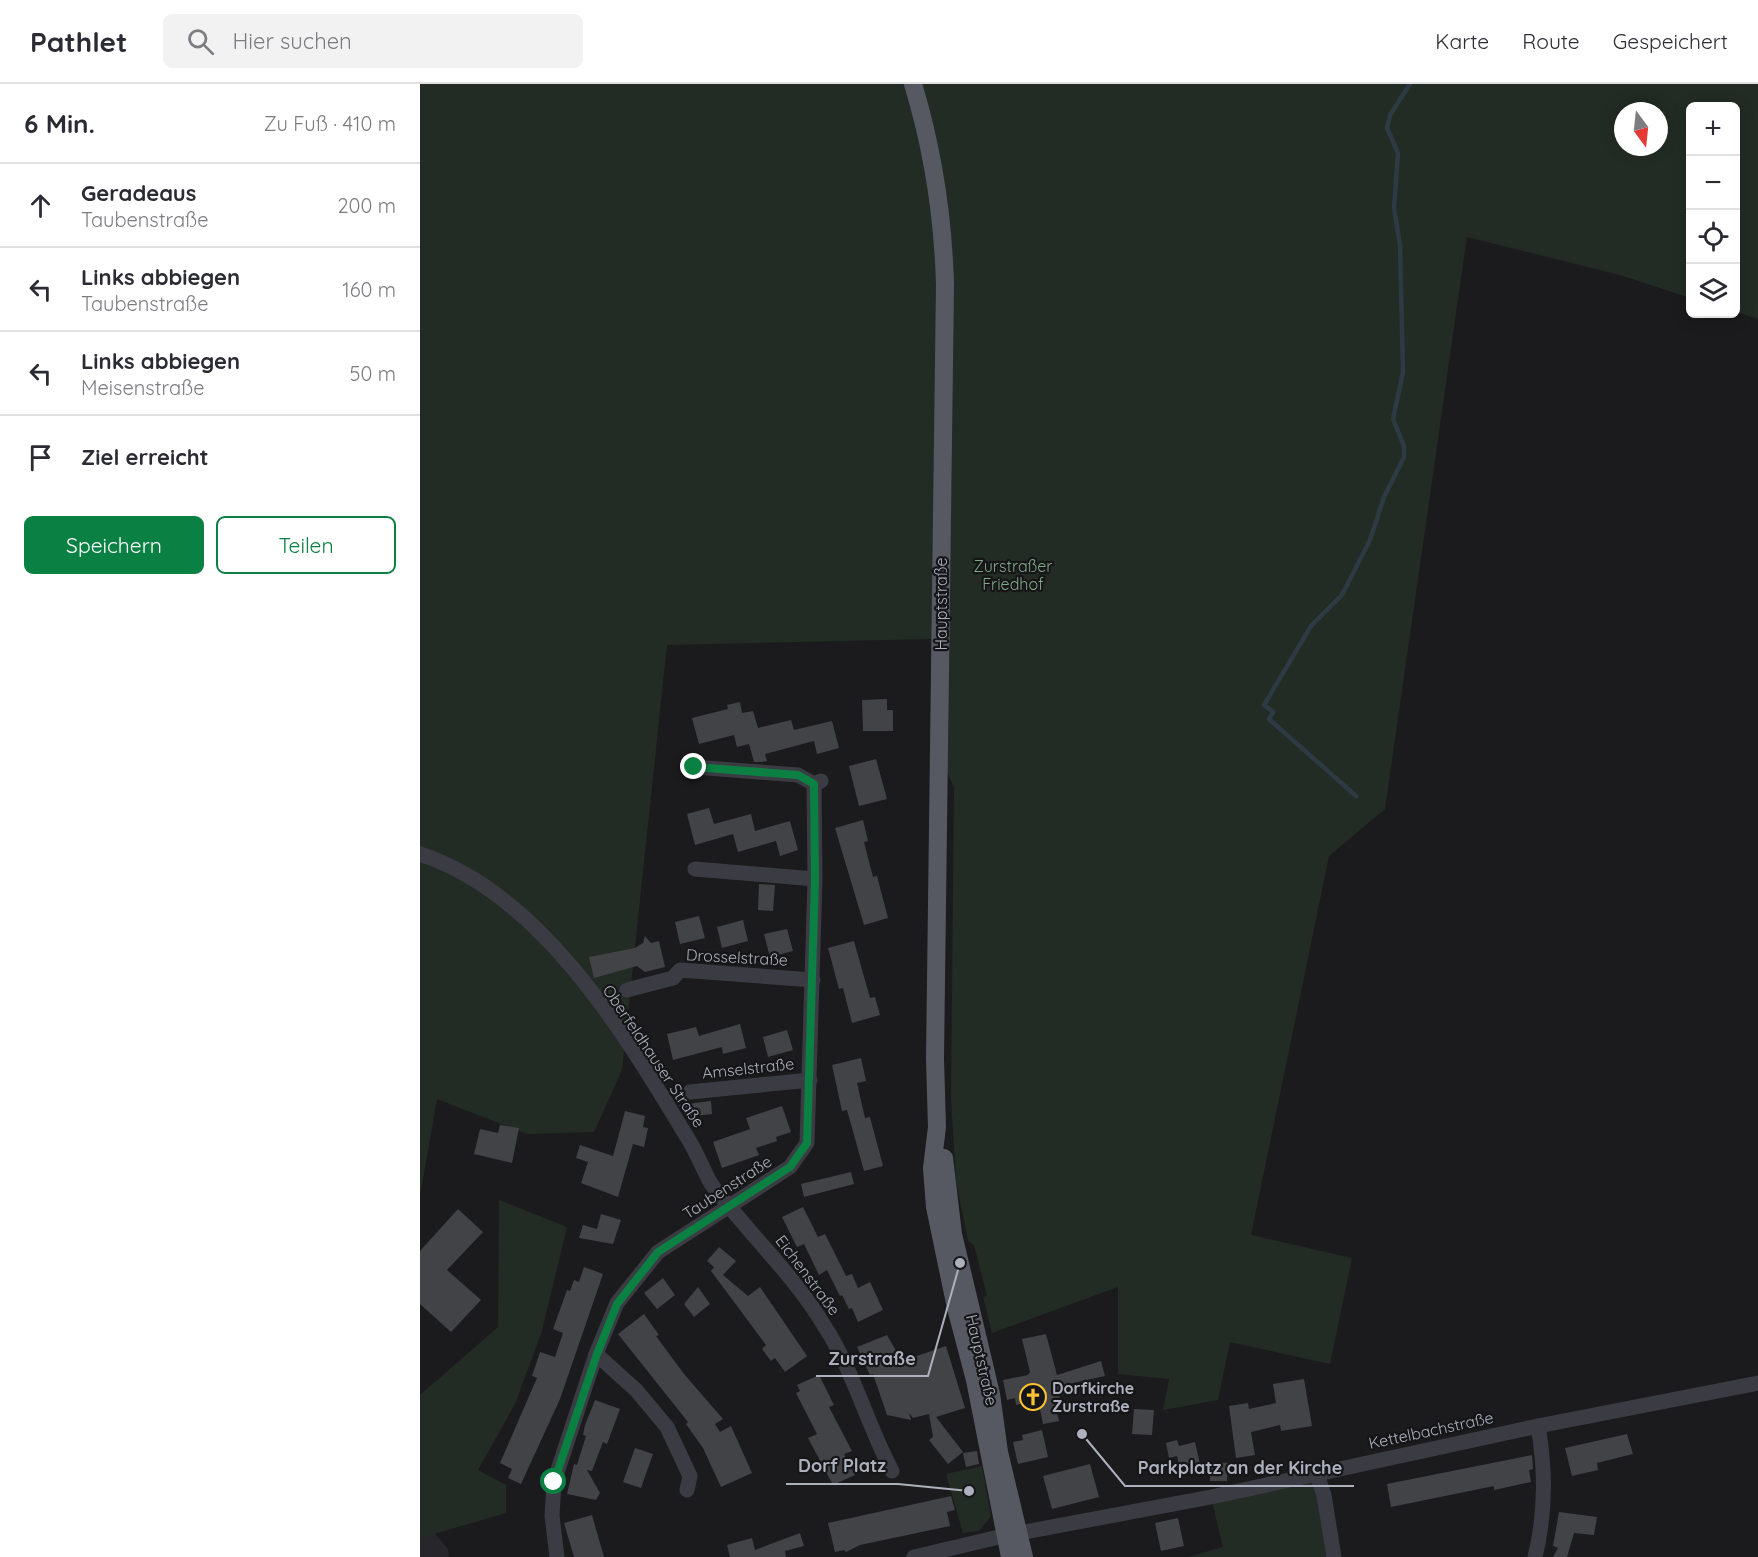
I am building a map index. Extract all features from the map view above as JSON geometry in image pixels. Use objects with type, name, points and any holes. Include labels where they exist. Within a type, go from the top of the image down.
[{"type":"main road","name":"Hauptstraße","points":[[913,84],[938,187],[945,284],[935,1059],[937,1127],[932,1168],[935,1207],[956,1308],[1012,1534],[1024,1557]]},
{"type":"main road","name":"Hauptstraße","points":[[1011,1557],[1012,1534]]},
{"type":"street","name":"Taubenstraße","points":[[557,1557],[552,1516],[554,1482],[597,1354],[617,1304],[658,1252],[790,1167],[807,1143],[818,783],[798,775],[694,767]]},
{"type":"street","name":"Oberfeldhauser Straße","points":[[420,854],[450,866],[504,900],[550,940],[610,1016],[688,1138],[711,1183],[730,1207]]},
{"type":"street","points":[[695,869],[815,879]]},
{"type":"street","name":"Drosselstraße","points":[[627,990],[673,978],[680,969],[813,980]]},
{"type":"street","name":"Amselstraße","points":[[690,1092],[810,1080]]},
{"type":"street","name":"Eichenstraße","points":[[730,1207],[789,1276],[825,1327],[851,1376],[892,1471]]},
{"type":"street","points":[[597,1354],[636,1390],[667,1427],[690,1476],[687,1490]]},
{"type":"street","name":"Kettelbachstraße","points":[[914,1557],[1012,1534],[1211,1497],[1316,1472],[1758,1383]]},
{"type":"street","points":[[1535,1557],[1545,1503],[1544,1461],[1538,1426]]},
{"type":"street","points":[[1316,1472],[1323,1495],[1334,1557]]},
{"type":"shaded area","points":[[420,1516],[448,1549],[449,1557],[420,1557]]},
{"type":"green space","name":"Zurstraßer Friedhof","points":[[420,84],[1758,84],[1758,319],[1740,313],[1740,102],[1686,102],[1686,297],[1620,275],[1467,237],[1385,809],[1329,856],[1251,1235],[1352,1258],[1330,1364],[1230,1342],[1218,1400],[1163,1410],[1169,1379],[1118,1374],[1118,1287],[992,1333],[983,1297],[987,1296],[974,1245],[968,1241],[956,1181],[951,1098],[954,787],[941,760],[931,639],[667,645],[622,1070],[594,1132],[527,1134],[437,1099],[420,1196]]},
{"type":"green space","points":[[499,1200],[567,1227],[542,1331],[515,1404],[478,1470],[506,1485],[506,1513],[420,1538],[420,1395],[498,1327]]},
{"type":"green space","points":[[982,1466],[991,1516],[979,1531],[963,1533],[946,1474]]},
{"type":"green space","points":[[1316,1472],[1333,1557],[1188,1557],[1223,1547],[1211,1497]]},
{"type":"building","points":[[887,699],[887,710],[893,710],[893,731],[863,731],[862,700]]},
{"type":"building","points":[[740,702],[742,713],[753,711],[758,728],[791,720],[794,730],[832,721],[839,748],[817,754],[814,741],[765,754],[767,761],[754,762],[749,744],[737,747],[734,735],[699,744],[692,718],[728,709],[727,705]]},
{"type":"building","points":[[876,759],[887,799],[859,806],[849,766]]},
{"type":"building","points":[[709,808],[714,824],[751,814],[755,831],[790,821],[798,850],[780,856],[776,841],[738,852],[733,834],[695,845],[687,814]]},
{"type":"building","points":[[863,820],[868,841],[864,842],[873,877],[877,876],[888,918],[864,925],[835,828]]},
{"type":"building","points":[[759,884],[775,885],[773,911],[758,910]]},
{"type":"building","points":[[699,916],[705,938],[680,944],[675,922]]},
{"type":"building","points":[[743,920],[748,941],[722,948],[717,927]]},
{"type":"building","points":[[787,929],[793,951],[770,957],[764,934]]},
{"type":"building","points":[[645,936],[651,943],[659,941],[665,967],[645,972],[637,966],[594,978],[589,957],[635,948],[643,943]]},
{"type":"building","points":[[854,941],[870,998],[875,997],[880,1015],[852,1023],[843,988],[839,989],[828,948]]},
{"type":"building","points":[[740,1024],[746,1048],[723,1054],[722,1047],[673,1060],[667,1034],[696,1027],[699,1036]]},
{"type":"building","points":[[787,1030],[793,1050],[768,1057],[763,1037]]},
{"type":"building","points":[[861,1058],[866,1081],[857,1083],[865,1118],[870,1117],[883,1166],[864,1171],[847,1110],[842,1111],[832,1065]]},
{"type":"building","points":[[711,1101],[712,1114],[686,1117],[679,1105]]},
{"type":"building","points":[[782,1106],[791,1132],[776,1137],[777,1141],[756,1148],[759,1155],[722,1168],[713,1142],[750,1129],[746,1118]]},
{"type":"building","points":[[625,1111],[645,1116],[643,1127],[648,1128],[644,1147],[633,1144],[618,1197],[581,1183],[588,1162],[576,1158],[580,1145],[613,1156]]},
{"type":"building","points":[[500,1125],[519,1128],[512,1163],[474,1154],[480,1129],[498,1133]]},
{"type":"building","points":[[851,1172],[854,1184],[804,1197],[801,1184]]},
{"type":"building","points":[[803,1207],[818,1237],[825,1234],[846,1276],[852,1274],[858,1288],[870,1282],[883,1310],[858,1322],[852,1308],[849,1309],[842,1295],[840,1296],[827,1270],[819,1275],[804,1244],[797,1247],[782,1217]]},
{"type":"building","points":[[458,1209],[483,1232],[447,1270],[481,1300],[451,1332],[420,1304],[420,1251]]},
{"type":"building","points":[[601,1214],[621,1220],[613,1244],[579,1238],[583,1225],[597,1229]]},
{"type":"building","points":[[719,1247],[736,1261],[723,1275],[748,1296],[760,1287],[807,1356],[785,1372],[775,1358],[771,1361],[762,1349],[766,1345],[711,1271],[714,1267],[707,1261]]},
{"type":"building","points":[[584,1267],[603,1274],[560,1399],[521,1484],[508,1478],[512,1469],[500,1463],[537,1378],[532,1376],[540,1352],[555,1357],[563,1333],[553,1329],[567,1290],[570,1291],[574,1280],[579,1282]]},
{"type":"building","points":[[663,1278],[675,1295],[657,1309],[644,1293]]},
{"type":"building","points":[[698,1287],[710,1304],[694,1317],[684,1304]]},
{"type":"building","points":[[644,1314],[659,1335],[656,1336],[684,1374],[723,1419],[715,1424],[720,1432],[731,1426],[752,1473],[721,1487],[703,1448],[686,1424],[688,1422],[618,1334]]},
{"type":"building","points":[[1046,1334],[1057,1375],[1101,1361],[1105,1376],[1064,1385],[1066,1394],[1059,1395],[1061,1402],[1055,1403],[1059,1421],[1043,1424],[1038,1400],[1016,1405],[1015,1398],[1007,1400],[1003,1380],[1028,1375],[1030,1372],[1022,1339]]},
{"type":"building","points":[[887,1335],[902,1361],[946,1346],[965,1408],[936,1417],[963,1452],[948,1464],[929,1440],[933,1437],[929,1414],[913,1418],[909,1413],[911,1420],[887,1415],[873,1374],[870,1375],[857,1347]]},
{"type":"building","points":[[819,1375],[834,1405],[829,1407],[852,1451],[844,1454],[855,1475],[833,1485],[808,1438],[817,1434],[796,1393],[800,1391],[797,1385]]},
{"type":"building","points":[[1304,1379],[1312,1426],[1281,1431],[1280,1425],[1251,1432],[1255,1455],[1236,1458],[1229,1406],[1248,1403],[1249,1409],[1276,1403],[1273,1384]]},
{"type":"building","points":[[595,1400],[620,1409],[607,1444],[603,1442],[592,1471],[587,1470],[600,1493],[596,1500],[567,1494],[574,1464],[577,1465],[586,1436],[583,1435],[585,1425]]},
{"type":"building","points":[[1134,1409],[1154,1410],[1152,1435],[1132,1434]]},
{"type":"building","points":[[1042,1430],[1048,1457],[1018,1464],[1013,1442],[1023,1440],[1022,1435]]},
{"type":"building","points":[[1627,1434],[1633,1454],[1597,1463],[1598,1470],[1572,1476],[1565,1448]]},
{"type":"building","points":[[1177,1440],[1179,1446],[1195,1442],[1200,1464],[1180,1469],[1177,1456],[1169,1458],[1166,1443]]},
{"type":"building","points":[[635,1448],[653,1454],[641,1488],[623,1482]]},
{"type":"building","points":[[977,1451],[979,1464],[966,1467],[963,1453]]},
{"type":"building","points":[[1532,1455],[1533,1469],[1529,1470],[1531,1482],[1494,1490],[1494,1486],[1391,1507],[1387,1484]]},
{"type":"building","points":[[1210,1462],[1228,1463],[1227,1481],[1210,1481]]},
{"type":"building","points":[[1090,1464],[1099,1497],[1052,1509],[1043,1476]]},
{"type":"building","points":[[951,1496],[955,1510],[947,1512],[950,1526],[860,1545],[846,1552],[844,1550],[835,1552],[828,1523]]},
{"type":"building","points":[[1559,1512],[1597,1517],[1594,1535],[1574,1533],[1567,1557],[1553,1557],[1558,1548],[1553,1546]]},
{"type":"building","points":[[592,1515],[604,1557],[574,1557],[564,1523]]},
{"type":"building","points":[[1178,1518],[1184,1546],[1161,1551],[1155,1523]]},
{"type":"building","points":[[800,1533],[804,1546],[785,1551],[786,1557],[730,1557],[727,1545],[752,1538],[755,1550]]},
{"type":"waterway","points":[[1356,796],[1269,719],[1273,712],[1264,705],[1311,626],[1342,595],[1370,540],[1384,497],[1404,457],[1404,446],[1393,419],[1403,372],[1400,245],[1394,208],[1398,153],[1387,128],[1390,115],[1410,84]]},
{"type":"place","name":"Zurstraße","points":[[960,1263]]},
{"type":"place","name":"Dorfkirche Zurstraße","points":[[1033,1397]]},
{"type":"place","name":"Parkplatz an der Kirche","points":[[1082,1434]]},
{"type":"place","name":"Dorf Platz","points":[[969,1491]]},
{"type":"route","points":[[554,1482],[597,1354],[617,1304],[658,1252],[790,1167],[807,1143],[815,879],[814,784],[798,775],[694,767]]}]
